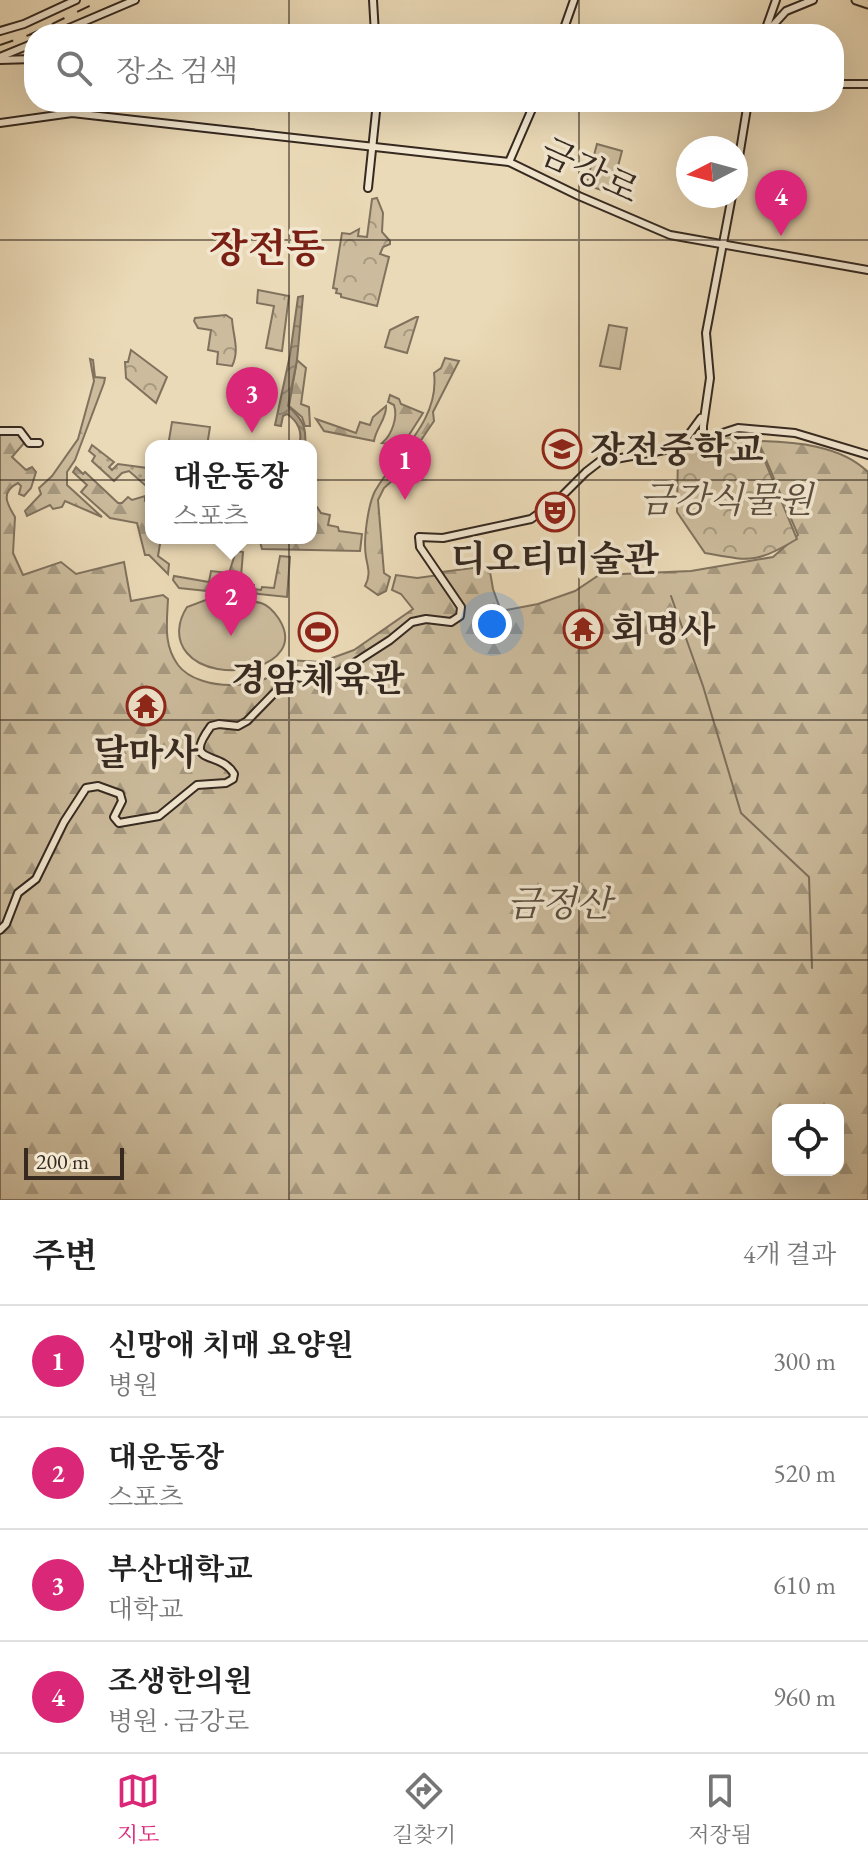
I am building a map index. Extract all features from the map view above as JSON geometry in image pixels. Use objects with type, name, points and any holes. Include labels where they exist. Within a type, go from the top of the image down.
[{"type":"main road","points":[[0,31],[24,24],[76,0]]},
{"type":"main road","points":[[79,24],[135,0]]},
{"type":"main road","points":[[373,0],[374,24]]},
{"type":"main road","points":[[566,24],[574,0]]},
{"type":"main road","points":[[768,24],[776,0]]},
{"type":"main road","points":[[774,24],[786,11],[813,0]]},
{"type":"main road","points":[[856,0],[868,4]]},
{"type":"main road","points":[[0,59],[24,48]]},
{"type":"main road","points":[[0,59],[24,59]]},
{"type":"main road","points":[[844,84],[868,84]]},
{"type":"main road","points":[[368,188],[376,112]]},
{"type":"main road","points":[[509,162],[531,112]]},
{"type":"main road","points":[[742,136],[746,112]]},
{"type":"main road","name":"금강로","points":[[0,123],[72,113],[509,162],[670,235],[868,270]]},
{"type":"main road","points":[[703,438],[710,378],[706,333],[730,208]]},
{"type":"main road","points":[[680,446],[705,411]]},
{"type":"main road","points":[[0,930],[7,923],[18,893],[36,879],[64,822],[86,788],[98,786],[120,794],[122,801],[114,817],[119,823],[159,816],[197,785],[226,783],[233,779],[227,764],[201,754],[199,745],[211,726],[240,725],[249,720],[287,680],[297,677],[320,680],[334,676],[409,624],[426,619],[450,622],[460,616],[461,607],[420,547],[419,537],[443,538],[531,519],[559,499],[599,462],[680,446],[738,428],[795,433],[868,455]]},
{"type":"main road","points":[[0,431],[20,431],[29,443],[39,443]]},
{"type":"green space","points":[[597,144],[622,151],[611,193],[586,185]]},
{"type":"green space","points":[[377,198],[383,213],[382,232],[390,244],[383,247],[380,254],[389,257],[377,306],[341,297],[333,288],[342,233],[350,234],[359,229],[358,236],[367,237],[372,199]]},
{"type":"green space","points":[[258,290],[289,296],[282,351],[266,348],[274,306],[257,303]]},
{"type":"green space","points":[[226,315],[232,319],[235,343],[236,354],[232,366],[217,364],[218,352],[208,350],[211,330],[198,328],[194,321],[195,318]]},
{"type":"green space","points":[[416,317],[407,353],[385,347],[390,330]]},
{"type":"green space","points":[[609,325],[627,328],[620,369],[600,366]]},
{"type":"green space","points":[[131,350],[167,377],[156,403],[126,378],[125,362],[128,362]]},
{"type":"green space","points":[[445,358],[459,361],[433,412],[434,421],[415,449],[402,460],[393,480],[378,500],[384,573],[390,577],[386,591],[378,595],[365,586],[370,505],[384,477],[424,422],[434,390],[434,373],[441,368]]},
{"type":"green space","points":[[90,359],[93,360],[95,377],[105,378],[75,460],[67,472],[67,485],[102,517],[65,501],[62,507],[53,509],[50,505],[27,516],[25,511],[41,494],[39,488],[52,476],[78,439],[94,381]]},
{"type":"green space","points":[[297,360],[306,368],[301,404],[309,407],[310,426],[305,426],[302,417],[289,406]]},
{"type":"green space","points":[[390,395],[399,399],[401,404],[423,413],[402,446],[382,443],[395,420],[394,405],[388,402]]},
{"type":"green space","points":[[386,406],[374,441],[324,431],[316,419],[356,433],[360,422],[370,425],[373,417]]},
{"type":"green space","points":[[172,422],[210,427],[208,440],[169,440]]},
{"type":"green space","name":"금강식물원","points":[[746,428],[757,442],[797,539],[762,557],[743,559],[705,553],[677,512],[678,451],[680,446]]},
{"type":"green space","name":"금정산","points":[[0,433],[18,433],[25,442],[12,457],[26,470],[32,467],[36,472],[31,488],[24,496],[19,494],[21,486],[18,483],[7,494],[15,517],[13,553],[23,575],[61,562],[76,574],[124,562],[131,601],[163,595],[168,599],[168,641],[178,665],[202,681],[234,685],[267,678],[279,671],[288,660],[321,662],[354,650],[413,609],[401,594],[392,590],[396,575],[417,578],[439,575],[460,608],[459,614],[451,621],[439,622],[452,624],[461,616],[462,606],[441,572],[489,566],[501,611],[538,604],[575,591],[599,575],[691,571],[773,557],[798,535],[758,441],[802,444],[831,451],[868,472],[868,1200],[0,1200],[0,932],[5,929],[18,894],[36,881],[65,823],[87,788],[96,787],[119,796],[114,819],[121,824],[160,816],[198,785],[209,782],[196,784],[160,815],[122,823],[116,819],[123,801],[122,795],[98,785],[86,786],[75,798],[35,879],[17,890],[5,923],[0,926]]},
{"type":"green space","points":[[92,445],[114,462],[109,467],[112,470],[118,464],[145,468],[145,485],[129,471],[114,481],[92,461],[95,456],[89,451]]},
{"type":"green space","points":[[76,467],[83,474],[85,472],[118,503],[128,497],[132,500],[145,496],[145,544],[160,544],[158,556],[169,564],[168,574],[149,555],[145,555],[137,523],[110,518],[81,492],[87,485],[73,472]]},
{"type":"green space","points":[[317,507],[321,513],[330,515],[328,525],[338,527],[339,531],[362,534],[360,551],[262,549],[261,544],[317,544]]},
{"type":"green space","points":[[236,551],[243,552],[240,589],[235,594],[179,588],[173,580],[174,576],[209,582],[211,571],[229,573]]},
{"type":"green space","points":[[280,556],[290,557],[287,597],[249,593],[245,585],[254,585],[254,589],[261,590],[262,587],[274,588]]},
{"type":"green space","points":[[211,598],[249,601],[266,606],[279,619],[285,636],[282,650],[271,660],[237,670],[218,669],[200,663],[183,648],[179,636],[180,624],[187,607]]},
{"type":"water","points":[[303,296],[297,360],[288,406],[300,419],[305,440],[300,440],[297,424],[287,414],[283,416],[281,426],[275,425],[298,297]]},
{"type":"waterway","points":[[671,596],[703,686],[741,813],[809,877],[812,968]]},
{"type":"railway","points":[[52,24],[102,0]]},
{"type":"railway","points":[[0,45],[24,37]]},
{"type":"place","name":"조생한의원","points":[[781,236]]},
{"type":"place","name":"부산대학교","points":[[252,433]]},
{"type":"place","name":"장전중학교","points":[[562,449]]},
{"type":"place","name":"신망애 치매 요양원","points":[[405,500]]},
{"type":"place","name":"디오티미술관","points":[[555,512]]},
{"type":"place","name":"회명사","points":[[583,629]]},
{"type":"place","name":"경암체육관","points":[[318,632]]},
{"type":"place","name":"대운동장","points":[[231,636]]},
{"type":"place","name":"달마사","points":[[146,706]]},
{"type":"district","name":"장전동","points":[[267,248]]}]
